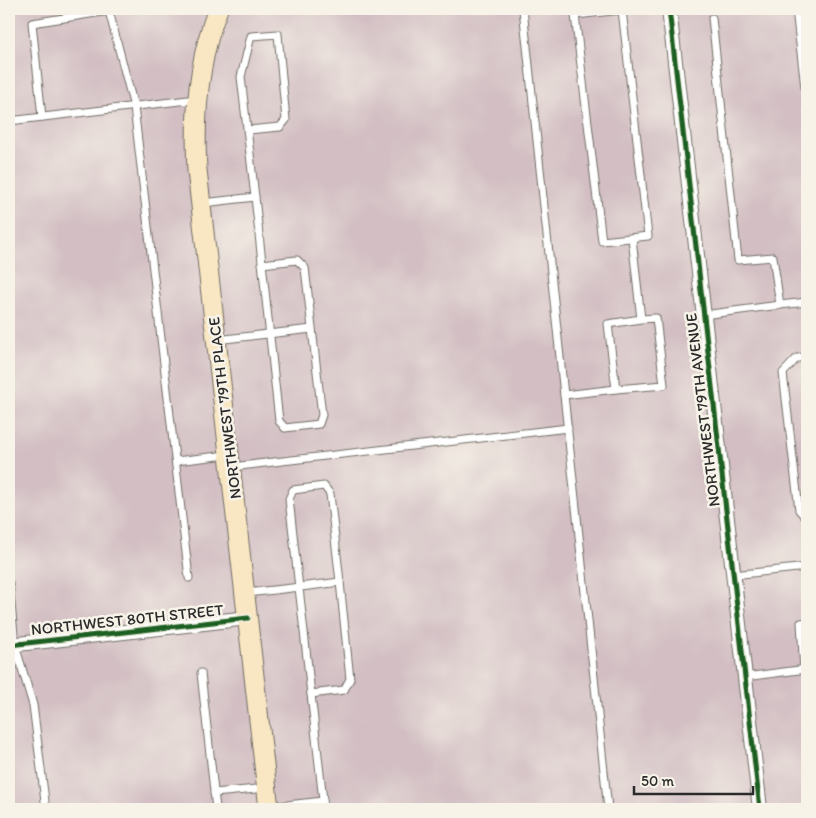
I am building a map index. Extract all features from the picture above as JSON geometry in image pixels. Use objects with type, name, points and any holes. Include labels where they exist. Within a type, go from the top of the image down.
[{"type":"main road","name":"NORTHWEST 79TH PLACE","points":[[218,9],[208,42],[197,99],[195,143],[200,203],[269,808]]},
{"type":"street","name":"NORTHWEST 79TH AVENUE","points":[[669,9],[760,809]]},
{"type":"street","name":"NORTHWEST 80TH STREET","points":[[12,645],[248,618]]},
{"type":"lane","points":[[523,9],[608,809]]},
{"type":"lane","points":[[796,9],[807,106]]},
{"type":"lane","points":[[622,10],[648,236],[602,241],[576,15],[595,11],[622,10]]},
{"type":"lane","points":[[42,117],[32,22],[109,11],[134,107],[189,578]]},
{"type":"lane","points":[[712,18],[738,260],[772,257],[780,306]]},
{"type":"lane","points":[[248,130],[280,127],[286,120],[278,34],[251,36],[241,77],[248,130],[262,264],[280,421],[285,428],[319,424],[322,416],[305,268],[297,260],[262,264]]},
{"type":"lane","points":[[9,121],[197,99]]},
{"type":"lane","points":[[200,203],[255,197]]},
{"type":"lane","points":[[632,238],[641,319]]},
{"type":"lane","points":[[703,314],[807,302]]},
{"type":"lane","points":[[564,395],[616,390],[664,385],[656,318],[608,324],[616,390]]},
{"type":"lane","points":[[216,340],[312,329]]},
{"type":"lane","points":[[807,357],[798,358],[783,373],[799,510],[807,519]]},
{"type":"lane","points":[[176,461],[230,461],[568,428]]},
{"type":"lane","points":[[311,694],[344,690],[350,679],[330,494],[324,486],[293,490],[289,499],[298,587],[324,809]]},
{"type":"lane","points":[[733,575],[807,567]]},
{"type":"lane","points":[[245,593],[340,582]]},
{"type":"lane","points":[[9,583],[12,645],[32,705],[46,809]]},
{"type":"lane","points":[[745,677],[806,670],[801,623],[807,622]]},
{"type":"lane","points":[[201,673],[216,809]]},
{"type":"lane","points":[[214,793],[267,788]]},
{"type":"lane","points":[[269,808],[323,801]]},
{"type":"shaded area","points":[[9,9],[807,9],[807,809],[9,809]]},
{"type":"cycle path","points":[[669,9],[760,809]]},
{"type":"cycle path","points":[[9,645],[248,618]]}]
